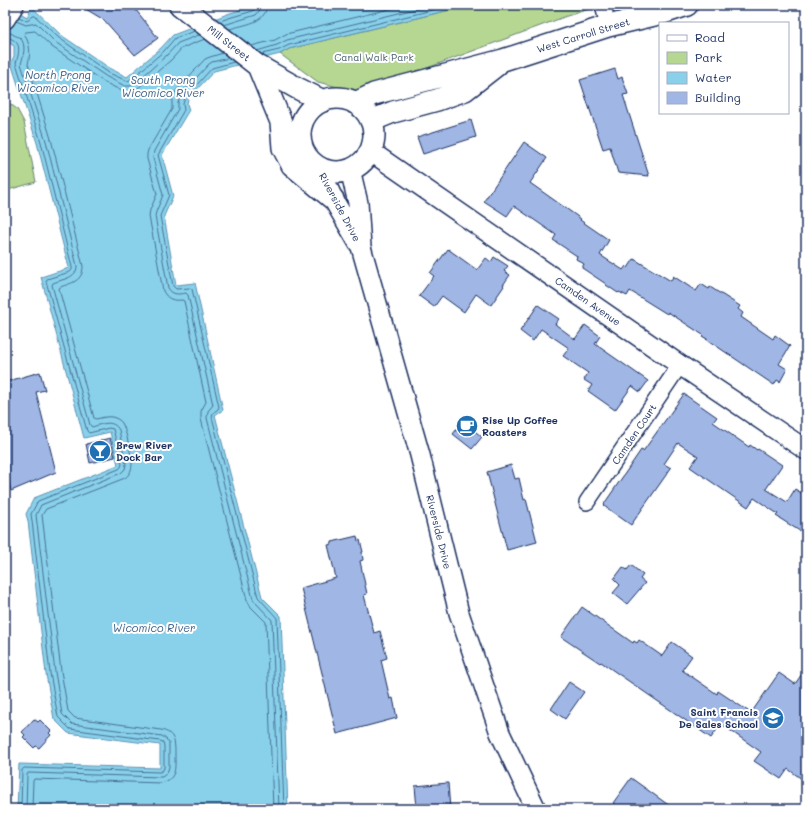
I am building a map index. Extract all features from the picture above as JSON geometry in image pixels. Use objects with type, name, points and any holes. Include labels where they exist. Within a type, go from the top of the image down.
[{"type":"main road","name":"West Carroll Street","points":[[355,103],[374,94],[503,60],[608,26],[663,13],[687,5]]},
{"type":"main road","name":"Mill Street","points":[[186,10],[255,64],[296,88],[323,101]]},
{"type":"main road","name":"West Carroll Street","points":[[371,121],[393,112],[438,100],[465,90],[503,60]]},
{"type":"main road","name":"Mill Street","points":[[255,64],[287,100],[300,141]]},
{"type":"main road","points":[[255,64],[281,122],[284,148],[292,165],[333,199]]},
{"type":"main road","points":[[339,98],[355,103],[365,110],[371,121],[374,136],[370,151],[365,159],[350,170],[340,172],[329,171],[319,167],[310,160],[300,141],[301,129],[305,117],[312,107],[323,101],[339,98]]},
{"type":"street","points":[[5,19],[14,5]]},
{"type":"street","points":[[603,5],[608,26]]},
{"type":"street","name":"Camden Avenue","points":[[370,151],[806,450]]},
{"type":"street","name":"Riverside Drive","points":[[319,167],[333,199],[361,247]]},
{"type":"street","name":"Riverside Drive","points":[[350,170],[358,204],[361,247],[422,462],[460,613],[500,733],[536,809]]},
{"type":"street","name":"Camden Court","points":[[587,502],[680,365]]},
{"type":"green space","name":"Canal Walk Park","points":[[470,5],[602,5],[567,16],[384,84],[354,91],[318,82],[280,54],[289,49]]},
{"type":"green space","points":[[5,100],[17,109],[24,122],[36,182],[8,190],[5,189]]},
{"type":"water","name":"Wicomico River","points":[[5,5],[27,17],[32,7],[61,35],[111,69],[127,77],[161,48],[173,35],[230,13],[258,5],[470,5],[289,49],[280,54],[214,71],[188,99],[187,104],[189,110],[162,155],[173,196],[164,216],[176,285],[195,283],[223,410],[215,415],[262,597],[281,616],[288,809],[17,809],[19,764],[160,768],[160,745],[68,733],[54,719],[46,674],[26,514],[34,498],[118,465],[110,432],[84,438],[41,277],[69,268],[37,143],[11,63],[14,56],[14,46],[5,40]]},
{"type":"building","points":[[79,5],[132,5],[158,38],[135,55],[104,20]]},
{"type":"building","points":[[615,69],[618,79],[622,77],[628,94],[623,95],[649,176],[618,173],[610,147],[603,149],[580,80]]},
{"type":"building","points":[[471,120],[476,137],[423,154],[417,137]]},
{"type":"building","points":[[524,142],[547,158],[530,183],[609,240],[600,255],[623,270],[626,266],[628,268],[634,259],[671,281],[673,276],[696,291],[701,284],[709,289],[710,287],[740,306],[738,309],[743,313],[741,317],[773,339],[775,335],[790,346],[779,364],[787,369],[780,382],[777,380],[774,385],[668,312],[667,314],[630,291],[627,296],[619,292],[618,293],[582,268],[584,264],[576,259],[577,256],[553,240],[556,235],[514,206],[507,216],[484,201]]},
{"type":"building","points":[[448,249],[477,270],[486,258],[491,262],[494,257],[508,266],[504,271],[510,275],[491,305],[476,294],[464,312],[442,296],[434,307],[419,296],[434,276],[430,273]]},
{"type":"building","points":[[538,305],[559,319],[555,324],[575,339],[585,325],[600,336],[595,344],[648,381],[640,392],[632,386],[615,410],[588,391],[592,385],[584,380],[588,373],[563,356],[569,348],[541,329],[533,341],[520,331]]},
{"type":"building","points":[[40,372],[45,390],[36,392],[56,472],[11,491],[5,466],[5,382]]},
{"type":"building","points":[[684,394],[717,417],[713,422],[749,447],[750,445],[757,450],[758,449],[782,465],[766,489],[787,502],[795,489],[806,496],[806,535],[776,516],[778,514],[754,498],[748,507],[690,467],[698,456],[678,443],[664,464],[671,468],[631,525],[604,506],[641,450],[644,450]]},
{"type":"building","name":"Rise Up Coffee Roasters","points":[[463,421],[482,437],[472,449],[453,434]]},
{"type":"building","name":"Brew River Dock Bar","points":[[110,438],[115,457],[90,463],[86,444]]},
{"type":"building","points":[[511,465],[515,479],[519,478],[537,542],[507,550],[487,472]]},
{"type":"building","points":[[357,536],[358,541],[360,540],[363,552],[363,560],[360,561],[367,594],[364,595],[374,633],[380,631],[387,658],[381,660],[390,699],[393,698],[397,718],[337,734],[301,588],[336,578],[328,545],[332,544],[332,542]]},
{"type":"building","points":[[631,565],[643,575],[640,579],[645,583],[627,604],[613,593],[620,585],[614,579],[623,567],[627,570]]},
{"type":"building","points":[[582,607],[633,643],[634,641],[637,643],[639,640],[662,656],[672,642],[692,656],[682,670],[717,694],[718,691],[751,713],[779,673],[795,684],[806,668],[806,782],[788,769],[781,779],[754,761],[761,752],[721,724],[711,738],[601,662],[600,663],[561,637]]},
{"type":"building","points":[[569,682],[584,692],[565,719],[551,709]]},
{"type":"building","points":[[34,719],[38,722],[40,720],[51,731],[49,733],[51,735],[39,748],[36,746],[34,748],[23,737],[25,735],[22,732]]},
{"type":"building","points":[[631,778],[674,809],[621,809],[613,803]]},
{"type":"building","points":[[448,783],[450,809],[417,809],[415,786]]},
{"type":"place","name":"Rise Up Coffee Roasters","points":[[467,426]]},
{"type":"place","name":"Brew River Dock Bar","points":[[100,451]]},
{"type":"place","name":"Saint Francis De Sales School","points":[[773,718]]},
{"type":"water label","name":"North Prong Wicomico River","points":[[58,80]]},
{"type":"water label","name":"South Prong Wicomico River","points":[[163,85]]}]
